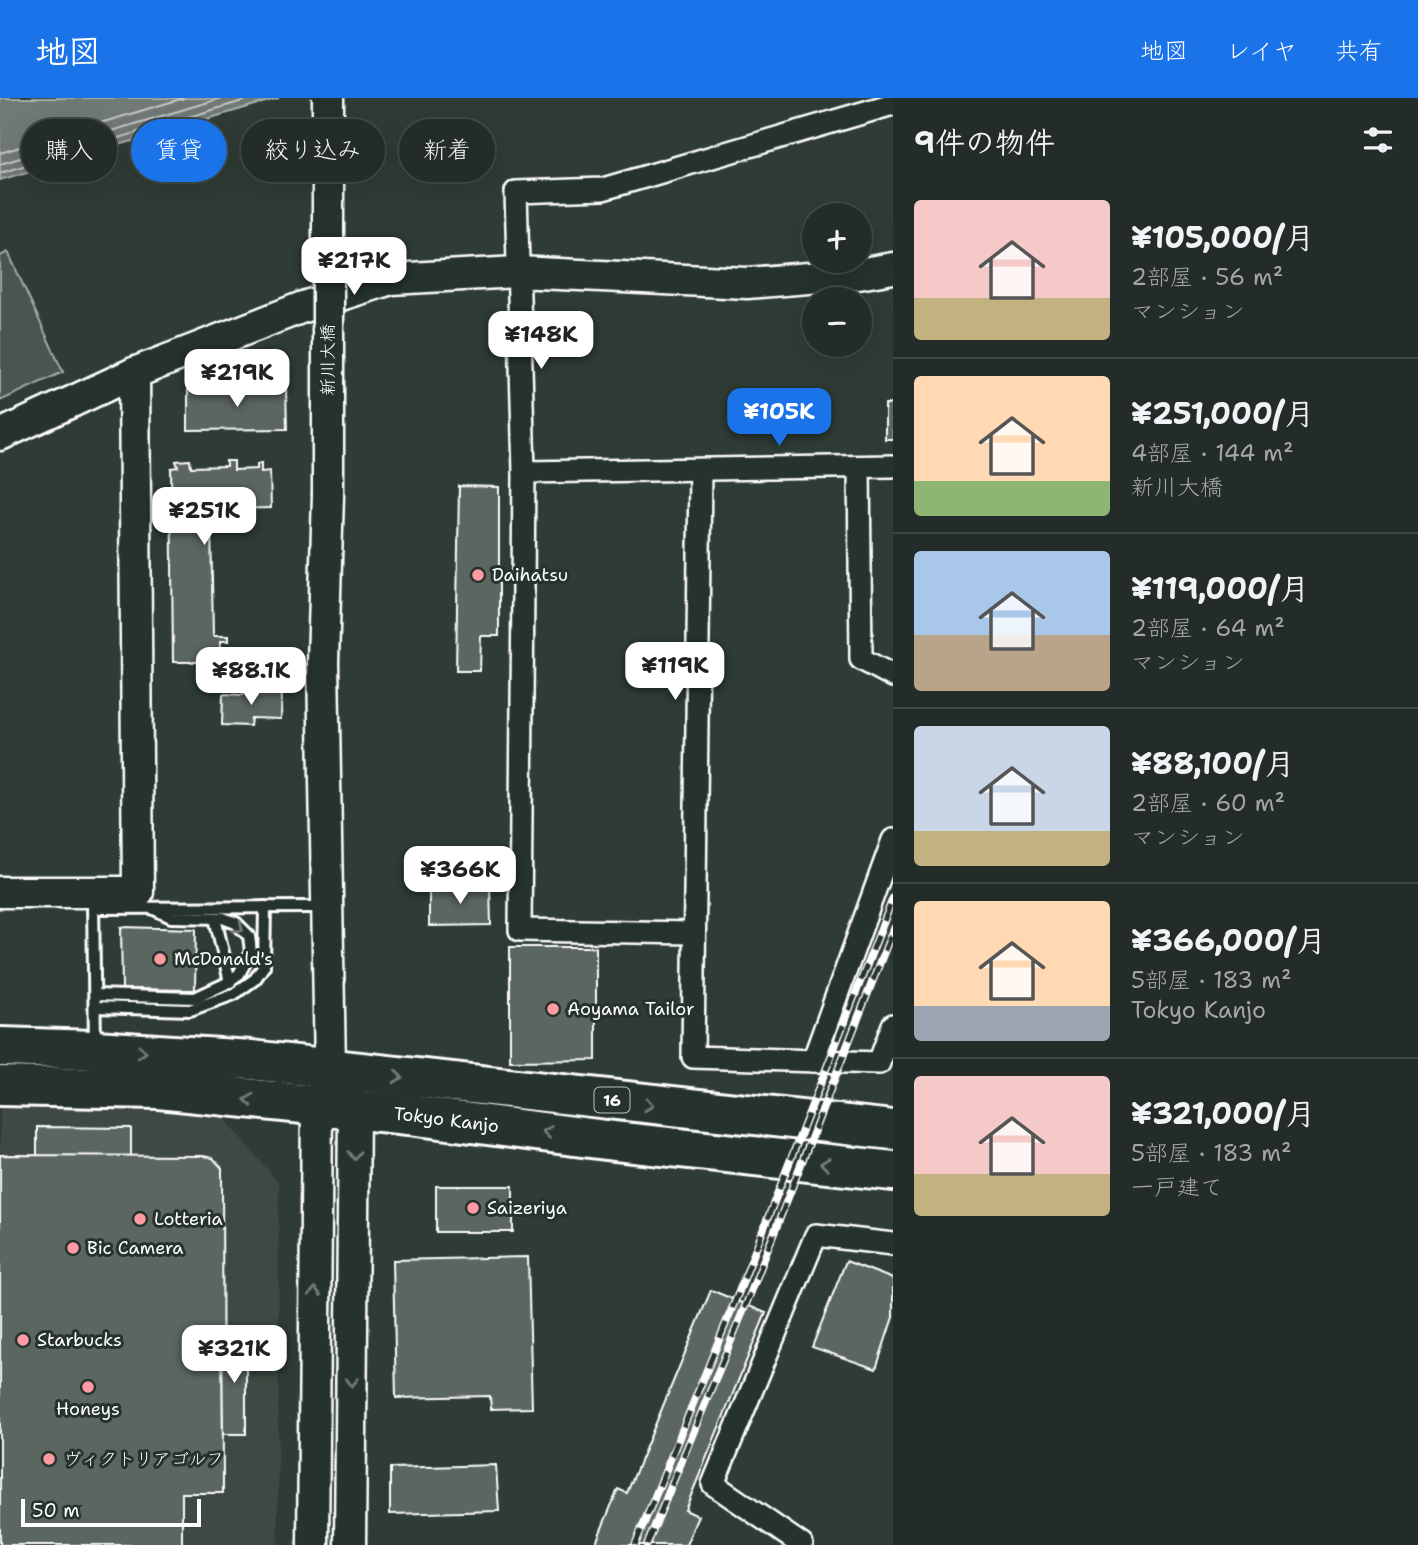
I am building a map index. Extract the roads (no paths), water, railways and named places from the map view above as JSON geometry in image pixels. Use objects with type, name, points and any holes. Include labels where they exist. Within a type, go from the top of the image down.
[{"type":"highway","name":"Tokyo Kanjo","points":[[0,1047],[206,1056],[893,1130]]},
{"type":"highway","name":"Tokyo Kanjo","points":[[0,1086],[159,1089],[893,1171]]},
{"type":"street","name":"新川大橋","points":[[328,98],[328,495],[323,662],[330,1069]]},
{"type":"street","points":[[693,933],[520,930],[524,472],[516,192],[603,189],[893,104]]},
{"type":"street","points":[[0,435],[134,373],[303,307],[391,279],[517,272],[747,282],[858,274],[893,268]]},
{"type":"street","points":[[0,892],[93,901],[138,892],[134,373]]},
{"type":"street","points":[[524,472],[893,466]]},
{"type":"street","points":[[859,467],[860,659],[893,676]]},
{"type":"street","points":[[700,471],[693,1057],[879,1063],[893,1025]]},
{"type":"street","points":[[813,1061],[893,840]]},
{"type":"street","points":[[313,1545],[317,1107],[330,1069]]},
{"type":"street","points":[[330,1069],[354,1109],[350,1545]]},
{"type":"street","points":[[802,1545],[713,1485],[816,1235],[893,1244]]},
{"type":"lane","points":[[95,1050],[93,901],[152,908],[327,907]]},
{"type":"lane","points":[[95,1001],[190,1010],[234,995],[255,979],[264,966],[265,907]]},
{"type":"lane","points":[[95,1001],[195,998],[230,982],[239,974],[251,952],[248,936],[236,923],[223,918],[171,918],[152,908]]},
{"type":"lane","points":[[215,918],[230,982]]},
{"type":"water","points":[[0,98],[279,98],[208,119],[131,119],[131,141],[117,146],[117,119],[21,119],[21,174],[0,180]]},
{"type":"railway","points":[[635,1545],[740,1289],[893,898]]},
{"type":"railway","points":[[647,1545],[751,1292],[893,929]]},
{"type":"place","name":"Daihatsu","points":[[478,575]]},
{"type":"place","name":"McDonald's","points":[[160,959]]},
{"type":"place","name":"Aoyama Tailor","points":[[553,1009]]},
{"type":"place","name":"Saizeriya","points":[[473,1208]]},
{"type":"place","name":"Lotteria","points":[[140,1219]]},
{"type":"place","name":"Bic Camera","points":[[73,1248]]},
{"type":"place","name":"Starbucks","points":[[23,1340]]},
{"type":"place","name":"Honeys","points":[[88,1387]]},
{"type":"place","name":"ヴィクトリアゴルフ","points":[[49,1459]]}]
